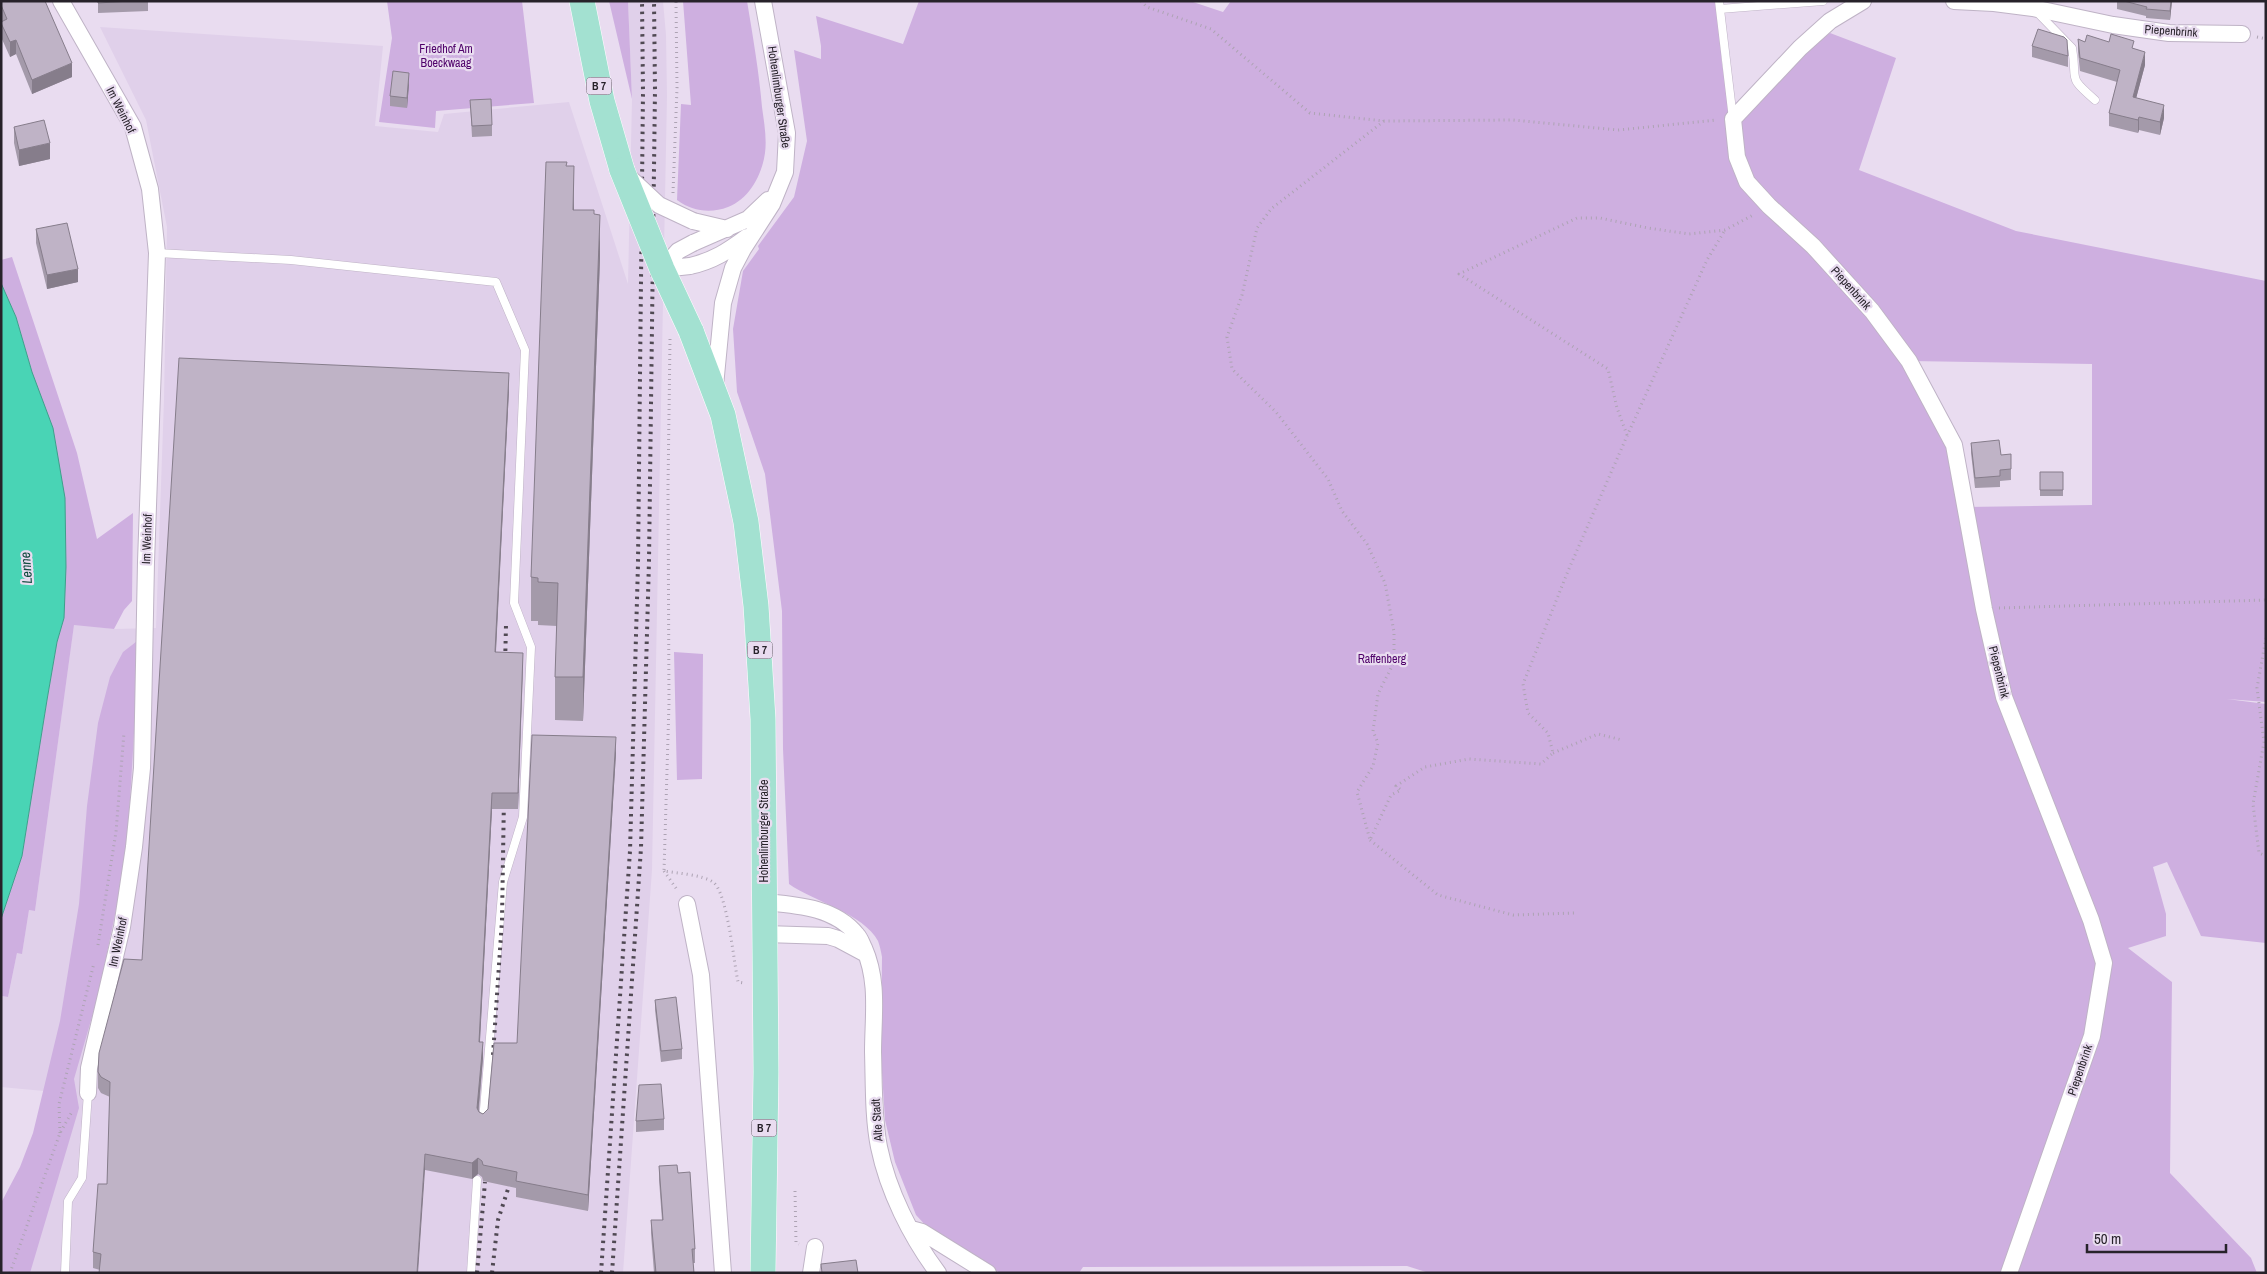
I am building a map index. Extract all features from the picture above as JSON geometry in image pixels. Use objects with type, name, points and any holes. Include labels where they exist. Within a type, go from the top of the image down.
[{"type":"main road","name":"Hohenlimburger Straße","points":[[582,1],[602,101],[622,170],[662,269],[691,331],[723,415],[746,522],[756,606],[763,693],[766,1072],[764,1273]]},
{"type":"street","name":"Im Weinhof","points":[[61,1],[133,127],[150,189],[157,254],[146,562],[142,768],[134,847],[122,927],[89,1068],[88,1093]]},
{"type":"street","name":"Hohenlimburger Straße","points":[[715,395],[723,302],[733,268],[772,204],[785,172],[787,133],[763,1]]},
{"type":"street","points":[[1733,119],[1800,48],[1830,21],[1863,1]]},
{"type":"street","name":"Piepenbrink","points":[[1954,1],[1994,3],[2033,8],[2113,26],[2169,33],[2242,34]]},
{"type":"street","name":"Piepenbrink","points":[[1733,119],[1737,157],[1747,182],[1769,206],[1813,246],[1872,311],[1909,361],[1954,445],[1984,609],[2004,697],[2091,920],[2104,963],[2092,1036],[2009,1273]]},
{"type":"street","points":[[622,170],[659,205],[693,221],[727,229]]},
{"type":"street","name":"Hohenlimburger Straße","points":[[662,269],[678,252],[693,243],[748,219],[777,192]]},
{"type":"street","name":"Hohenlimburger Straße","points":[[662,269],[707,263],[723,255],[754,232]]},
{"type":"street","name":"Alte Stadt","points":[[764,902],[803,906],[842,921],[858,935],[873,974],[875,993],[873,1052],[879,1146],[886,1172],[910,1229],[938,1273]]},
{"type":"street","points":[[687,904],[701,975],[723,1273]]},
{"type":"street","points":[[765,934],[828,936],[847,943],[866,954]]},
{"type":"street","points":[[910,1229],[922,1232],[988,1273]]},
{"type":"street","points":[[811,1273],[815,1247]]},
{"type":"lane","name":"Piepenbrink","points":[[1733,119],[1720,5],[1823,1]]},
{"type":"lane","points":[[2033,8],[2072,48],[2075,83],[2095,100]]},
{"type":"lane","points":[[157,254],[291,260],[496,282],[525,350],[514,602],[531,647],[529,730],[523,817],[503,882],[483,1124]]},
{"type":"lane","points":[[65,1273],[68,1201],[82,1178],[88,1093]]},
{"type":"lane","points":[[470,1273],[477,1180]]},
{"type":"path","points":[[673,191],[677,88],[676,1]]},
{"type":"path","points":[[1141,1],[1147,7],[1211,29],[1310,113],[1384,121],[1513,120],[1618,130],[1733,119]]},
{"type":"path","points":[[1384,121],[1271,209],[1257,228],[1242,295],[1228,337],[1232,368],[1276,412],[1328,479],[1342,512],[1367,544],[1384,583],[1394,632],[1394,662],[1378,694],[1373,731],[1378,743],[1373,766],[1357,792],[1370,840],[1438,895],[1514,915],[1575,913]]},
{"type":"path","points":[[1627,436],[1617,408],[1608,369],[1459,274],[1578,218],[1600,218],[1689,234],[1725,230],[1769,206]]},
{"type":"path","points":[[1553,753],[1548,733],[1528,712],[1523,684],[1568,570],[1627,436],[1707,260],[1725,230]]},
{"type":"path","points":[[670,346],[668,486],[669,703],[664,871],[687,904]]},
{"type":"path","points":[[1984,609],[2051,605],[2266,600]]},
{"type":"path","points":[[2266,638],[2256,688],[2264,742],[2253,804],[2260,852],[2266,856]]},
{"type":"path","points":[[98,946],[116,832],[124,728]]},
{"type":"path","points":[[1370,840],[1391,795],[1401,790],[1396,786],[1425,767],[1469,759],[1541,764],[1553,753],[1598,734],[1622,740]]},
{"type":"path","points":[[664,871],[711,880],[718,886],[724,907],[738,982],[764,983]]},
{"type":"path","points":[[60,1133],[59,1104],[96,955]]},
{"type":"path","points":[[10,1273],[60,1133],[75,1107],[88,1093]]},
{"type":"path","points":[[795,1191],[796,1243],[815,1247]]},
{"type":"shaded area","points":[[628,1],[663,1],[666,35],[667,96],[652,870],[623,1273],[11,1273],[76,1094],[1,1087],[1,1000],[2,996],[8,997],[17,953],[22,953],[29,910],[35,911],[74,624],[114,629],[156,628],[164,400],[167,227],[146,120],[100,27],[383,46],[375,126],[438,132],[444,114],[569,102],[628,284],[632,99]]},
{"type":"green space","name":"Friedhof Am Boeckwaag","points":[[387,1],[522,1],[534,103],[436,111],[435,128],[379,122],[392,38]]},
{"type":"green space","points":[[609,1],[628,1],[632,99]]},
{"type":"green space","points":[[683,1],[747,1],[756,54],[766,147],[761,170],[758,178],[742,198],[728,207],[708,211],[689,207],[677,200],[681,104],[691,105]]},
{"type":"green space","name":"Raffenberg","points":[[919,1],[1190,1],[1223,12],[1231,1],[1717,1],[1722,65],[1733,118],[1802,52],[1830,33],[1896,58],[1859,170],[2016,231],[2266,281],[2266,702],[2227,699],[2266,704],[2266,943],[2201,936],[2167,862],[2153,867],[2166,914],[2166,936],[2128,948],[2172,982],[2170,1173],[2251,1258],[2257,1273],[1429,1273],[1407,1266],[1083,1267],[1079,1273],[1000,1273],[929,1229],[916,1215],[895,1162],[885,1120],[881,1057],[882,957],[878,941],[862,923],[789,884],[783,749],[782,611],[765,474],[737,392],[733,329],[743,271],[759,249],[758,246],[794,197],[807,141],[794,50],[821,59],[821,46],[816,16],[903,44]],"holes":[[[1910,361],[2092,364],[2092,505],[1966,507],[1954,445]]]},
{"type":"green space","points":[[12,257],[77,453],[97,539],[133,513],[132,601],[124,610],[114,629],[74,625],[35,911],[29,910],[22,954],[17,953],[8,997],[2,996],[1,1000],[1,919],[22,856],[57,642],[64,618],[32,372],[16,317],[1,283],[1,260]]},
{"type":"green space","points":[[141,638],[143,683],[134,733],[128,834],[118,900],[98,996],[74,1079],[79,1108],[30,1273],[1,1273],[1,1203],[20,1167],[33,1133],[60,1021],[79,904],[87,806],[98,723],[110,677],[123,652]]},
{"type":"green space","points":[[674,652],[703,654],[702,779],[677,780]]},
{"type":"water","name":"Lenne","points":[[1,283],[16,317],[32,372],[53,428],[65,498],[66,567],[64,618],[57,642],[22,856],[1,919]]},
{"type":"building","points":[[1,1],[45,1],[72,63],[32,80],[16,40],[10,42],[1,23],[7,19]]},
{"type":"building","points":[[98,1],[130,1],[98,3]]},
{"type":"building","points":[[2124,1],[2171,1],[2170,11],[2146,9],[2147,7]]},
{"type":"building","points":[[2038,29],[2064,37],[2067,40],[2068,56],[2032,46]]},
{"type":"building","points":[[2111,34],[2134,41],[2132,48],[2145,52],[2133,97],[2164,105],[2160,122],[2139,117],[2138,120],[2109,113],[2120,70],[2080,58],[2078,39],[2085,42],[2087,35],[2109,42]]},
{"type":"building","points":[[393,71],[409,73],[407,98],[390,96]]},
{"type":"building","points":[[491,99],[492,125],[472,126],[470,100]]},
{"type":"building","points":[[44,120],[50,143],[19,150],[14,127]]},
{"type":"building","points":[[546,162],[567,162],[566,166],[574,166],[573,210],[594,210],[594,214],[600,215],[583,677],[555,677],[558,583],[538,582],[538,578],[531,577]]},
{"type":"building","points":[[67,223],[78,269],[47,275],[36,229]]},
{"type":"building","points":[[179,358],[509,373],[495,652],[523,653],[518,793],[492,793],[479,1042],[483,1042],[477,1108],[483,1114],[488,1109],[494,1043],[517,1043],[532,735],[616,737],[588,1195],[516,1181],[517,1172],[483,1165],[482,1161],[478,1158],[472,1163],[425,1154],[417,1273],[99,1273],[101,1254],[93,1252],[98,1184],[107,1184],[110,1082],[101,1077],[98,1072],[99,1053],[124,959],[142,960]]},
{"type":"building","points":[[1999,440],[2001,455],[2011,454],[2011,469],[2000,470],[2000,476],[1975,478],[1971,443]]},
{"type":"building","points":[[2040,472],[2063,472],[2063,490],[2040,490]]},
{"type":"building","points":[[676,997],[682,1049],[661,1051],[655,1000]]},
{"type":"building","points":[[661,1084],[664,1119],[636,1121],[639,1085]]},
{"type":"building","points":[[677,1165],[678,1173],[690,1172],[695,1249],[692,1249],[694,1273],[656,1273],[651,1220],[663,1220],[659,1166]]},
{"type":"building","points":[[856,1260],[858,1273],[822,1273],[821,1264]]},
{"type":"railway","points":[[601,1273],[630,851],[638,564],[643,92],[642,1]]},
{"type":"railway","points":[[612,1273],[641,848],[649,561],[655,90],[654,1]]},
{"type":"railway","points":[[505,666],[506,625]]},
{"type":"railway","points":[[493,1055],[502,920],[504,796]]},
{"type":"railway","points":[[477,1273],[485,1182]]},
{"type":"railway","points":[[492,1273],[498,1220],[509,1186]]}]
